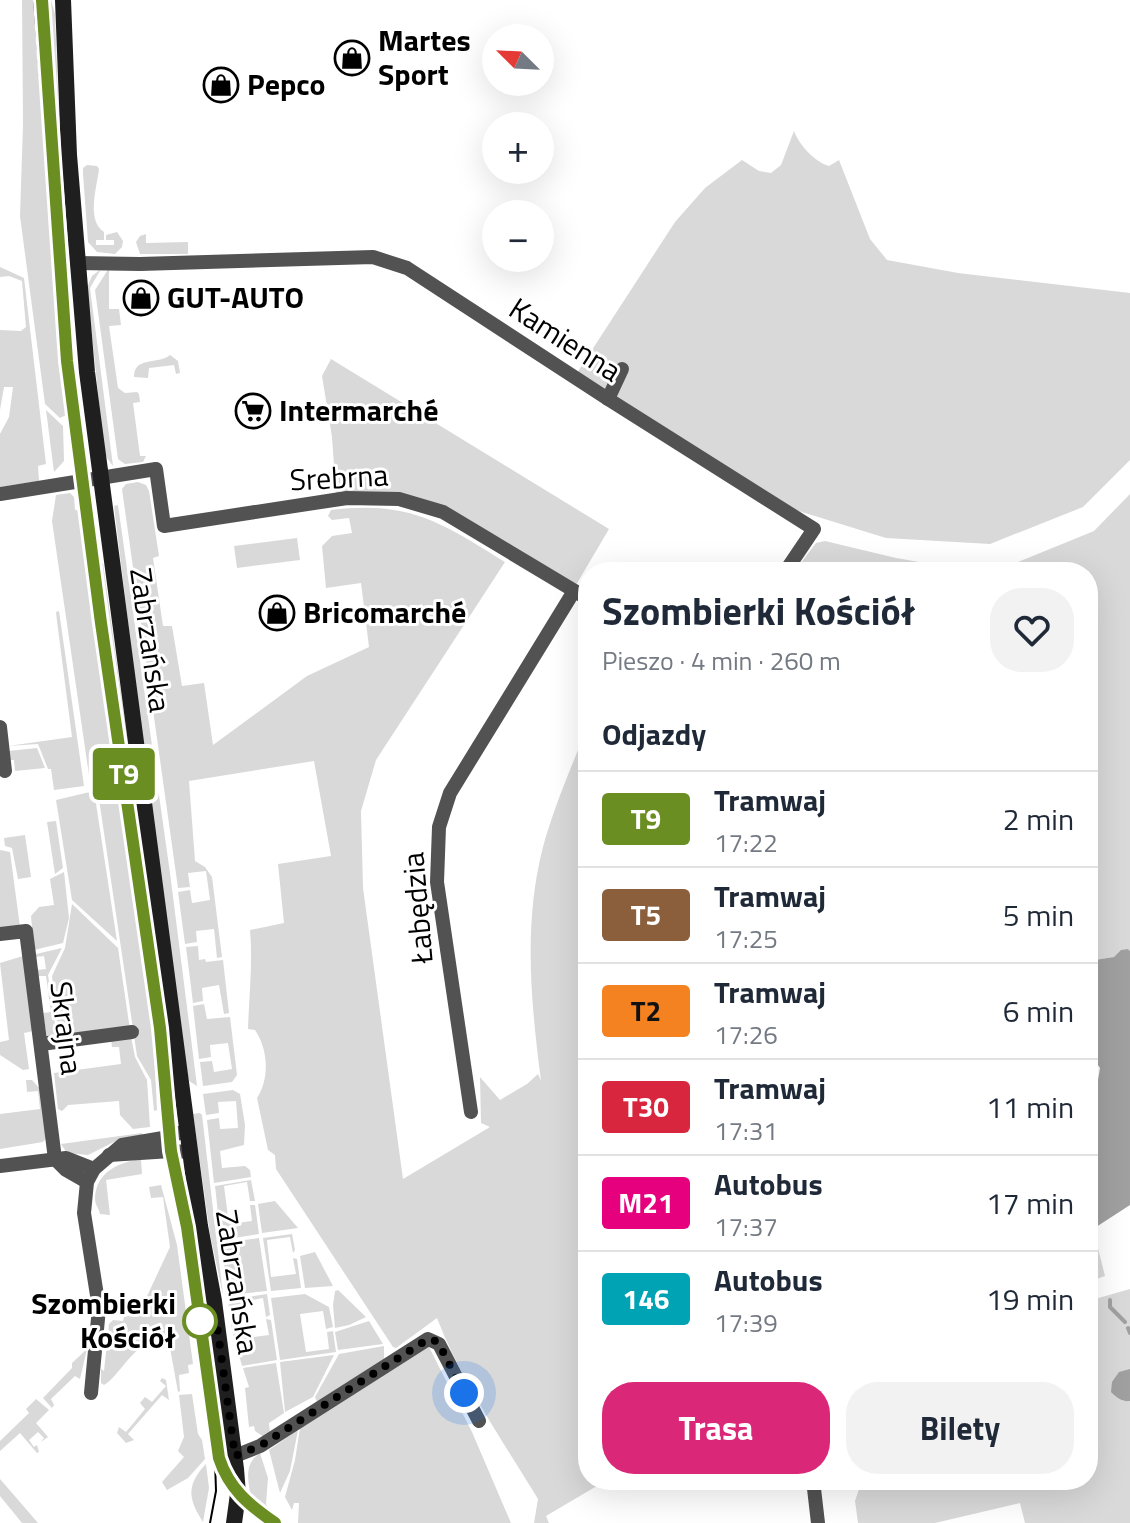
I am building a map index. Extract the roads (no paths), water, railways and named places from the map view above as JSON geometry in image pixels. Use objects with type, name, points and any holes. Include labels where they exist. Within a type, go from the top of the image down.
[{"type":"main road","name":"Zabrzańska","points":[[63,0],[77,263],[100,478],[201,1239],[214,1301],[235,1456],[238,1494],[234,1523]]},
{"type":"street","name":"Kamienna","points":[[77,263],[373,257],[389,260],[407,268],[814,529],[792,562]]},
{"type":"street","points":[[608,399],[622,369]]},
{"type":"street","name":"Srebrna","points":[[100,478],[156,469],[164,526],[347,498],[399,499],[443,512],[578,593]]},
{"type":"street","points":[[0,494],[100,478]]},
{"type":"street","name":"Łabędzia","points":[[471,1112],[437,882],[439,827],[450,793],[574,591]]},
{"type":"street","points":[[0,727],[5,771]]},
{"type":"street","name":"Skrajna","points":[[0,934],[26,931],[55,1159]]},
{"type":"street","points":[[41,1044],[132,1032]]},
{"type":"street","points":[[91,1393],[99,1308],[84,1213],[90,1176],[122,1145],[169,1137],[187,1130]]},
{"type":"street","points":[[109,1155],[190,1152]]},
{"type":"street","points":[[0,1166],[55,1159],[66,1170],[90,1176]]},
{"type":"street","points":[[235,1456],[260,1446],[428,1339],[439,1344],[479,1421]]},
{"type":"street","points":[[814,1490],[818,1523]]},
{"type":"waterway","points":[[1110,1300],[1110,1307],[1125,1322]]},
{"type":"waterway","points":[[1128,1328],[1130,1333]]},
{"type":"tram line","points":[[34,0],[62,362],[155,1029],[165,1151],[182,1228],[215,1461],[216,1491],[210,1523]]},
{"type":"tram line","name":"T9","points":[[42,0],[67,361],[88,531],[160,1028],[174,1174],[187,1227],[221,1465],[244,1501],[275,1523]]},
{"type":"tram line","points":[[220,1460],[229,1480],[242,1496],[275,1523]]},
{"type":"place","name":"Martes Sport","points":[[352,58]]},
{"type":"place","name":"Pepco","points":[[221,85]]},
{"type":"place","name":"GUT-AUTO","points":[[141,298]]},
{"type":"place","name":"Intermarché","points":[[253,411]]},
{"type":"place","name":"Bricomarché","points":[[277,613]]},
{"type":"place","name":"Szombierki Kościół","points":[[200,1321]]}]
